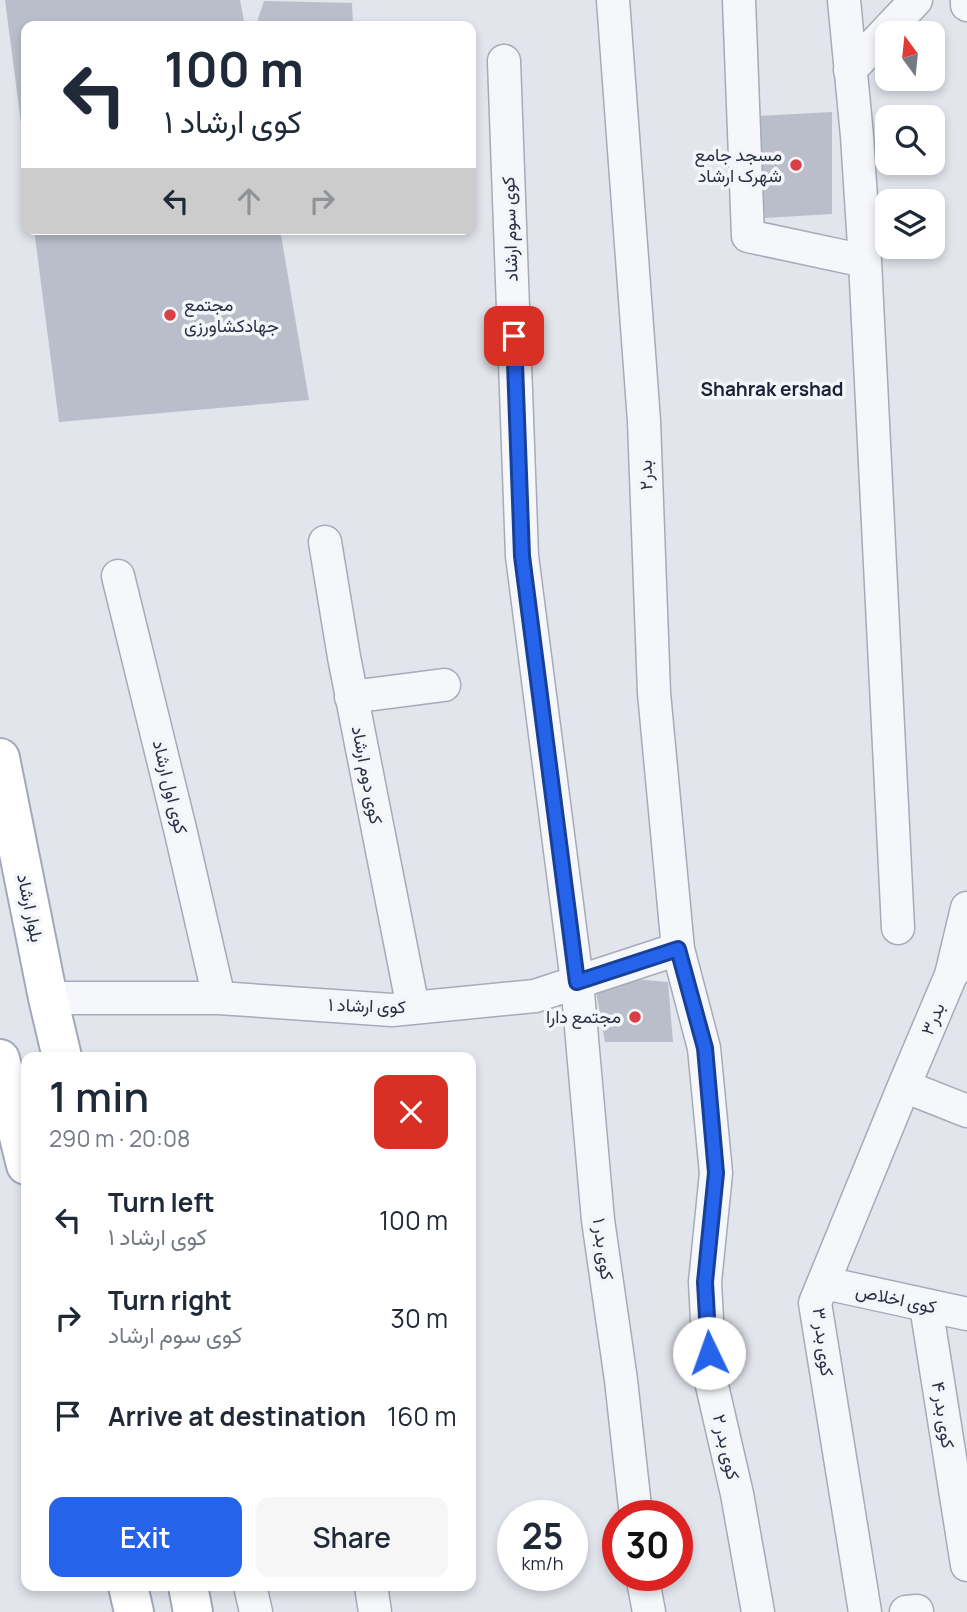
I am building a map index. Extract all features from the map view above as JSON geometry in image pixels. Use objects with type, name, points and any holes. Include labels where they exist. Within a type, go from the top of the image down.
[{"type":"main road","name":"بلوار ارشاد","points":[[0,758],[61,1052]]},
{"type":"main road","points":[[0,1059],[21,1145]]},
{"type":"main road","points":[[129,1591],[134,1612]]},
{"type":"main road","points":[[189,1591],[193,1612]]},
{"type":"street","name":"بدر۲","points":[[613,0],[644,421],[654,693],[678,949]]},
{"type":"street","points":[[739,0],[748,236],[865,261]]},
{"type":"street","points":[[844,0],[865,261],[898,928]]},
{"type":"street","points":[[850,70],[916,0]]},
{"type":"street","name":"کوی سوم ارشاد","points":[[504,61],[522,556],[577,982]]},
{"type":"street","name":"کوی دوم ارشاد","points":[[325,542],[351,698],[414,1008]]},
{"type":"street","name":"کوی اول ارشاد","points":[[118,576],[219,998]]},
{"type":"street","points":[[351,698],[443,685]]},
{"type":"street","name":"بدر۳","points":[[904,1086],[959,965],[967,908]]},
{"type":"street","name":"کوی ارشاد ۱","points":[[48,998],[219,998],[391,1010],[535,996],[678,949]]},
{"type":"street","name":"کوی بدر ۲","points":[[678,949],[705,1048],[716,1173],[705,1282],[710,1377],[737,1494],[758,1612]]},
{"type":"street","name":"کوی بدر ۱","points":[[577,982],[598,1220],[621,1380],[634,1500]]},
{"type":"street","points":[[904,1086],[967,1111]]},
{"type":"street","name":"کوی بدر ۳","points":[[865,1612],[815,1303],[904,1086]]},
{"type":"street","name":"کوی اخلاص","points":[[825,1283],[967,1314]]},
{"type":"street","name":"کوی بدر ۴","points":[[926,1306],[967,1565]]},
{"type":"street","points":[[251,1591],[256,1612]]},
{"type":"street","points":[[372,1591],[375,1612]]},
{"type":"street","points":[[645,1591],[649,1612]]},
{"type":"building","points":[[5,0],[240,0],[244,21],[21,21],[21,123]]},
{"type":"building","points":[[264,1],[352,3],[353,21],[258,19]]},
{"type":"building","name":"مسجد جامع شهرک ارشاد","points":[[832,112],[832,214],[764,218],[757,116]]},
{"type":"building","name":"مجتمع جهادکشاورزی","points":[[35,235],[281,235],[309,400],[59,422]]},
{"type":"building","name":"مجتمع دارا","points":[[622,978],[668,982],[673,1042],[605,1042],[596,991]]},
{"type":"place","name":"مسجد جامع شهرک ارشاد","points":[[796,165]]},
{"type":"place","name":"مجتمع جهادکشاورزی","points":[[170,315]]},
{"type":"place","name":"مجتمع دارا","points":[[635,1017]]},
{"type":"district","name":"Shahrak ershad","points":[[772,389]]},
{"type":"route","points":[[514,336],[522,556],[577,982],[678,949],[705,1048],[716,1173],[705,1282],[709,1353]]}]
